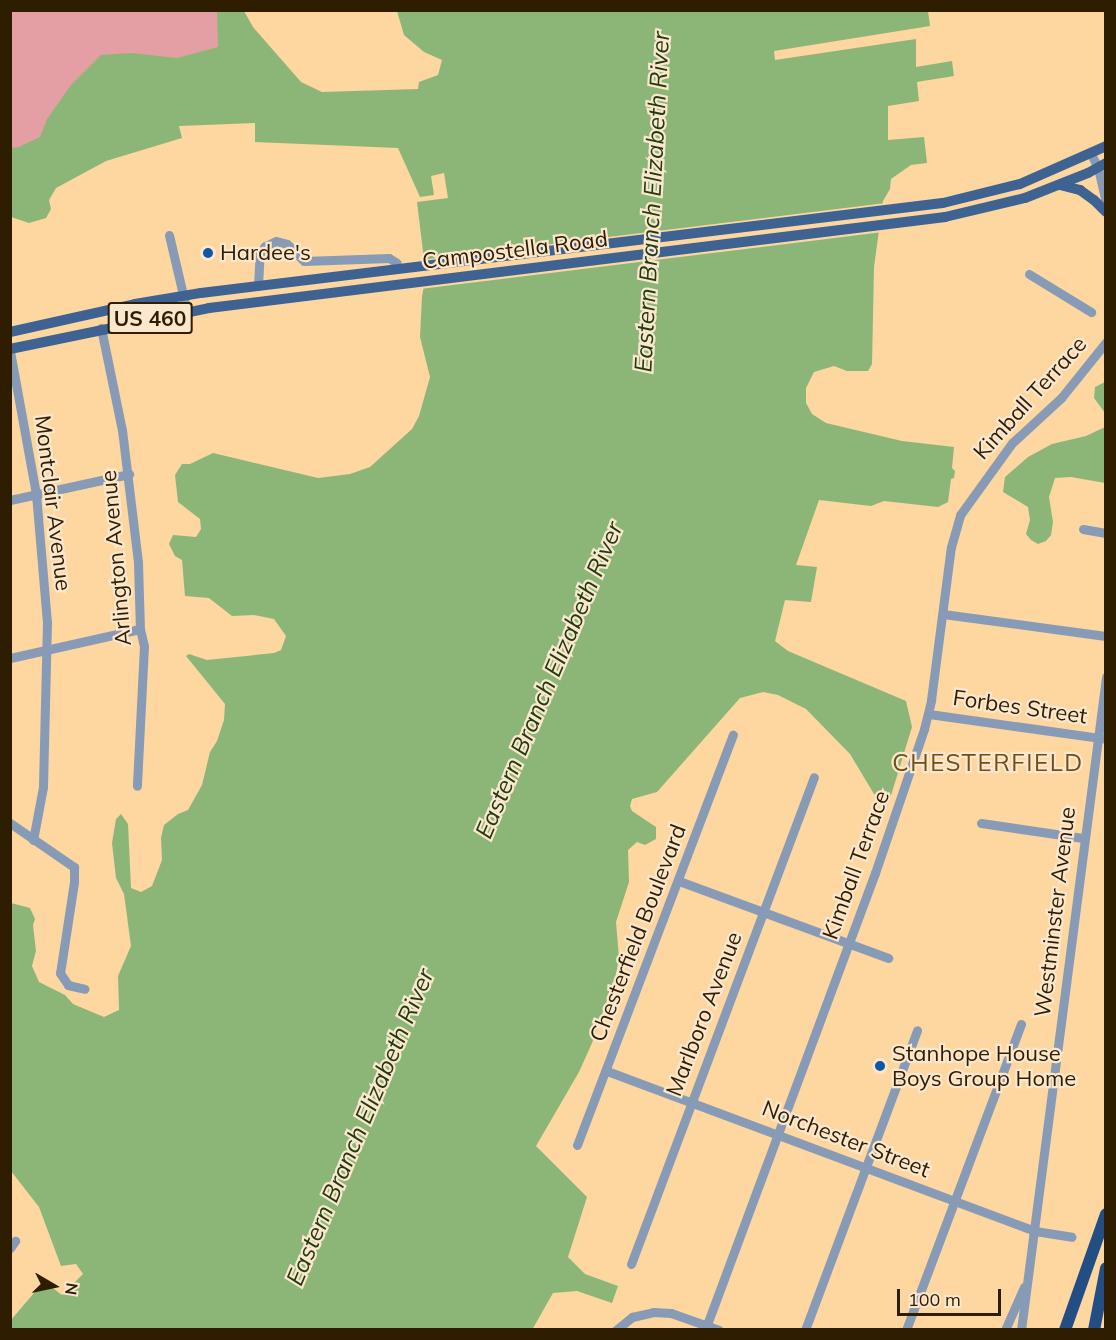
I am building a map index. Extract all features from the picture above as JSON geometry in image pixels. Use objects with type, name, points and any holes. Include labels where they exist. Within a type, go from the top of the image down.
[{"type":"highway","points":[[1065,1329],[1106,1214]]},
{"type":"highway","points":[[1094,1329],[1106,1268]]},
{"type":"main road","name":"US 460","points":[[1091,154],[1106,146]]},
{"type":"main road","name":"Campostella Road","points":[[10,332],[183,296],[943,203],[988,194],[1091,154]]},
{"type":"main road","name":"US 460","points":[[1060,185],[1102,166]]},
{"type":"main road","name":"Campostella Road","points":[[10,350],[101,328],[187,312],[945,217],[1025,198],[1060,185]]},
{"type":"main road","points":[[1060,185],[1080,190],[1106,212]]},
{"type":"street","points":[[1091,154],[1102,166],[1106,203]]},
{"type":"street","points":[[169,235],[187,312]]},
{"type":"street","points":[[258,286],[260,252],[265,246],[276,241],[287,244],[304,261],[388,258],[397,263]]},
{"type":"street","points":[[1029,274],[1091,312]]},
{"type":"street","name":"Arlington Avenue","points":[[101,328],[129,474],[138,563],[140,630],[144,646],[137,786]]},
{"type":"street","name":"Kimball Terrace","points":[[706,1327],[849,944],[928,714],[954,531],[966,504],[1012,442],[1061,398],[1106,342]]},
{"type":"street","name":"Montclair Avenue","points":[[10,350],[36,494],[44,570],[47,650],[43,787],[33,840]]},
{"type":"street","points":[[10,500],[129,474]]},
{"type":"street","points":[[1083,529],[1106,533]]},
{"type":"street","points":[[943,614],[1106,636]]},
{"type":"street","points":[[10,658],[140,630]]},
{"type":"street","name":"Westminster Avenue","points":[[1021,1329],[1083,838],[1101,738],[1106,677]]},
{"type":"street","name":"Forbes Street","points":[[928,714],[1101,738]]},
{"type":"street","name":"Chesterfield Boulevard","points":[[577,1145],[733,735]]},
{"type":"street","name":"Marlboro Avenue","points":[[631,1264],[814,777]]},
{"type":"street","points":[[10,823],[71,864],[75,878],[62,978],[72,988],[85,989]]},
{"type":"street","points":[[981,824],[1083,838]]},
{"type":"street","points":[[679,881],[888,958]]},
{"type":"street","points":[[906,1329],[1021,1024]]},
{"type":"street","points":[[806,1329],[917,1030]]},
{"type":"street","name":"Norchester Street","points":[[607,1071],[1035,1231],[1072,1237]]},
{"type":"street","points":[[1005,1329],[1028,1280]]},
{"type":"street","points":[[616,1329],[632,1317],[653,1312],[671,1313],[706,1327],[719,1329]]},
{"type":"shaded area","points":[[11,11],[225,11],[243,87],[11,154]]},
{"type":"water","name":"Eastern Branch Elizabeth River","points":[[217,11],[244,11],[253,27],[301,82],[322,92],[418,89],[419,82],[438,75],[442,60],[424,52],[404,35],[397,11],[928,11],[930,26],[774,51],[775,60],[916,39],[916,67],[952,61],[954,76],[917,82],[919,101],[888,106],[888,140],[924,137],[927,163],[911,165],[891,179],[890,189],[883,201],[874,267],[872,364],[868,371],[847,371],[834,366],[814,372],[806,388],[806,403],[812,414],[826,423],[902,441],[954,447],[952,468],[955,471],[954,478],[951,479],[948,502],[938,507],[884,501],[871,506],[819,500],[796,565],[817,567],[811,602],[785,600],[775,641],[788,651],[906,701],[912,727],[889,802],[874,794],[850,754],[806,709],[778,695],[763,692],[740,698],[657,792],[632,799],[630,806],[632,811],[656,827],[656,839],[645,845],[637,842],[628,850],[629,882],[616,922],[619,958],[616,974],[592,1043],[579,1072],[536,1146],[587,1197],[568,1257],[585,1274],[618,1286],[612,1303],[577,1291],[553,1293],[532,1330],[11,1329],[11,1320],[39,1287],[50,1286],[62,1295],[83,1274],[76,1264],[61,1266],[39,1207],[11,1171],[11,903],[30,908],[35,919],[33,925],[36,951],[32,966],[39,982],[65,995],[73,1004],[104,1017],[119,1010],[118,976],[131,946],[124,894],[116,878],[112,843],[116,819],[121,814],[128,824],[131,888],[141,892],[152,886],[162,860],[161,838],[164,825],[178,814],[188,810],[202,785],[210,752],[217,741],[224,720],[225,704],[186,656],[189,654],[207,660],[274,653],[281,650],[286,636],[274,619],[254,615],[232,616],[209,598],[185,596],[182,560],[175,556],[169,544],[173,535],[196,537],[201,529],[200,519],[178,502],[175,475],[182,464],[190,464],[213,453],[318,478],[350,474],[370,467],[412,429],[419,416],[430,377],[420,337],[422,296],[426,276],[417,202],[448,198],[444,173],[431,176],[434,195],[420,197],[398,148],[255,142],[255,123],[179,126],[182,138],[106,161],[56,188],[49,200],[51,209],[46,218],[29,223],[11,217],[11,148],[19,147],[40,137],[47,119],[71,85],[101,55],[131,53],[177,58],[218,47]]},
{"type":"water","points":[[1106,382],[1105,413],[1094,398],[1095,387]]},
{"type":"water","points":[[1105,427],[1105,483],[1071,477],[1055,478],[1049,497],[1053,522],[1051,535],[1046,541],[1038,544],[1031,540],[1026,534],[1030,520],[1028,507],[1003,492],[1005,477],[1028,457],[1052,444],[1086,436]]},
{"type":"pier","points":[[886,203],[883,232],[420,289],[423,276],[420,260]]},
{"type":"place","name":"Hardee's","points":[[208,253]]},
{"type":"place","name":"Stanhope House Boys Group Home","points":[[880,1066]]},
{"type":"district","name":"CHESTERFIELD","points":[[988,763]]}]
